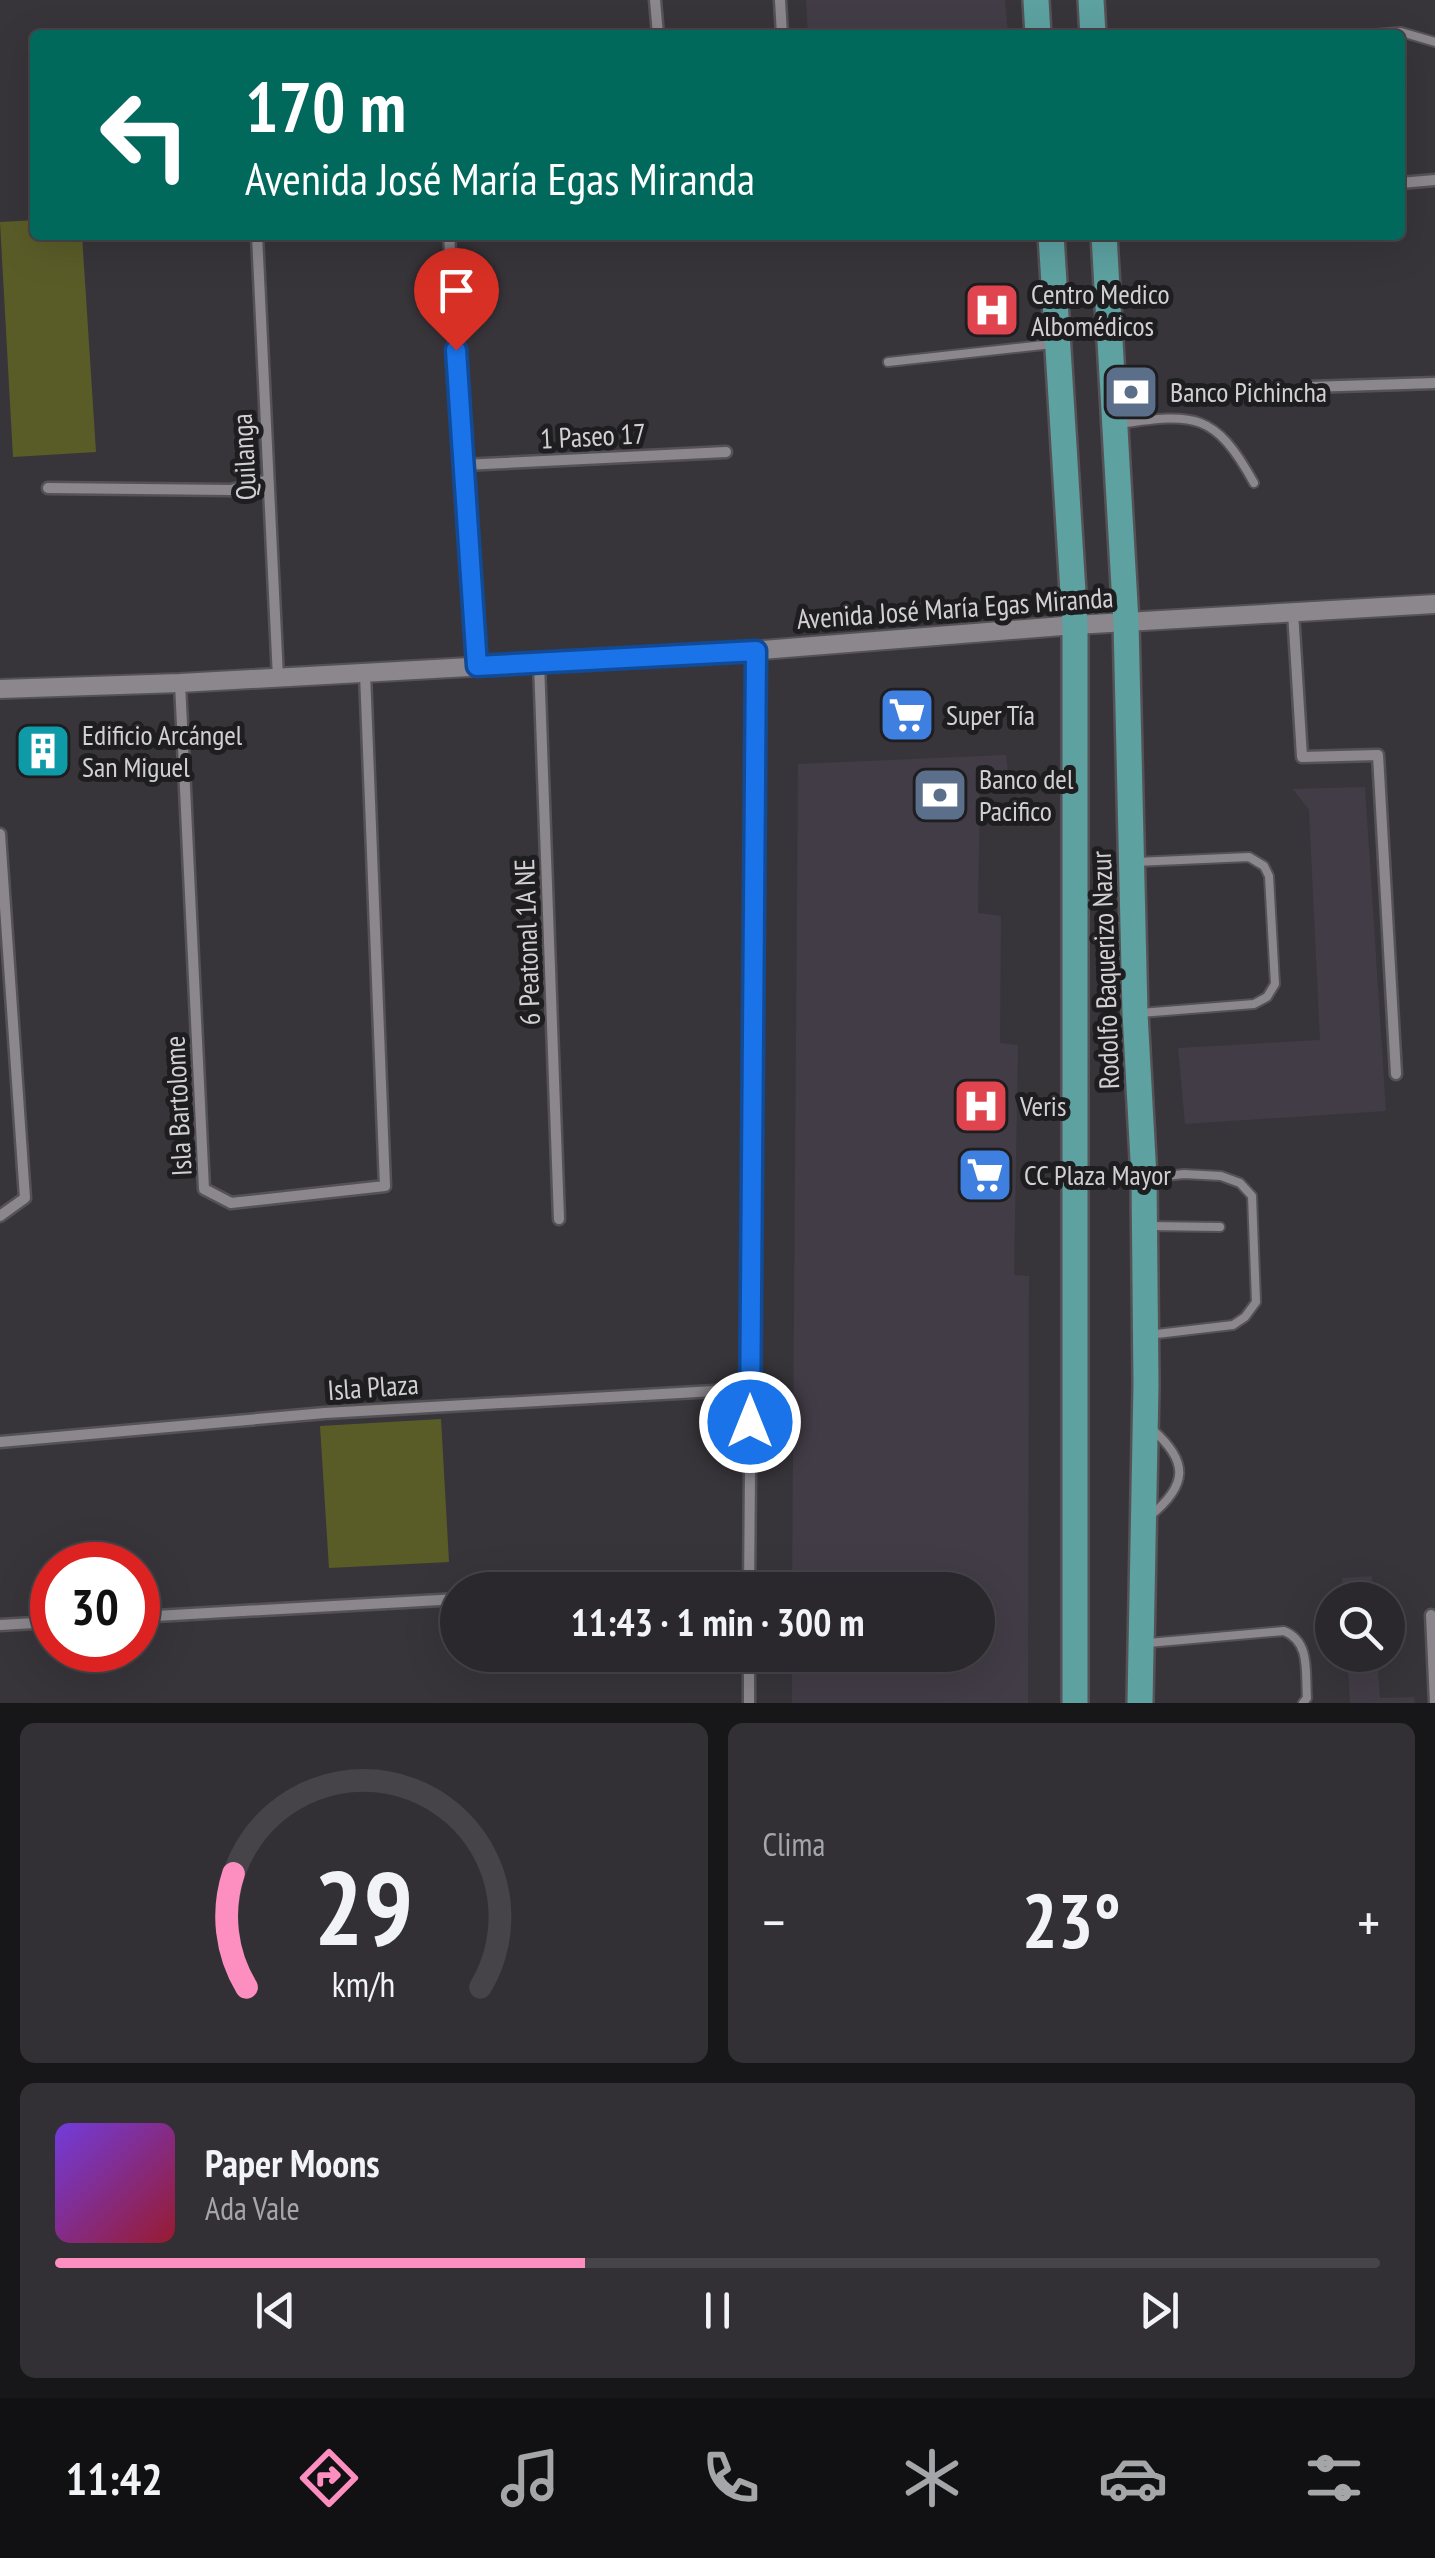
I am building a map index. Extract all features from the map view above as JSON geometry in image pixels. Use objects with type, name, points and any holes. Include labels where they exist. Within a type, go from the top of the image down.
[{"type":"main road","points":[[1036,0],[1038,30]]},
{"type":"main road","points":[[1091,0],[1093,30]]},
{"type":"main road","name":"Rodolfo Baquerizo Nazur","points":[[1050,240],[1075,624],[1075,1703]]},
{"type":"main road","name":"Rodolfo Baquerizo Nazur","points":[[1104,240],[1126,622],[1135,1014],[1144,1178],[1140,1703]]},
{"type":"street","points":[[654,0],[657,30]]},
{"type":"street","points":[[780,0],[782,30]]},
{"type":"street","points":[[1405,182],[1435,180]]},
{"type":"street","name":"Quilanga","points":[[256,240],[278,678]]},
{"type":"street","points":[[449,240],[477,666]]},
{"type":"street","points":[[1309,387],[1435,383]]},
{"type":"street","name":"1 Paseo 17","points":[[463,465],[726,452]]},
{"type":"street","points":[[48,488],[231,490],[268,480]]},
{"type":"street","name":"Avenida José María Egas Miranda","points":[[0,689],[180,683],[756,651],[1075,624],[1435,604]]},
{"type":"street","points":[[1293,612],[1302,757],[1378,755],[1396,1074]]},
{"type":"street","points":[[749,1572],[756,651]]},
{"type":"street","name":"6 Peatonal 1A NE","points":[[539,663],[560,1219]]},
{"type":"street","name":"Isla Bartolome","points":[[180,683],[204,1189],[231,1203],[385,1186],[365,672]]},
{"type":"street","points":[[0,834],[24,1198],[0,1216]]},
{"type":"street","name":"Isla Plaza","points":[[0,1442],[395,1408],[750,1389]]},
{"type":"street","points":[[160,1615],[440,1600]]},
{"type":"street","points":[[1430,1615],[1435,1703]]},
{"type":"street","points":[[0,1625],[30,1623]]},
{"type":"street","points":[[749,1672],[749,1703]]},
{"type":"lane","points":[[1405,33],[1435,42]]},
{"type":"lane","points":[[888,362],[1058,343]]},
{"type":"lane","points":[[1115,425],[1168,416],[1192,418],[1212,428],[1231,446],[1254,483]]},
{"type":"lane","points":[[1132,862],[1249,857],[1264,866],[1269,876],[1276,984],[1267,997],[1254,1004],[1135,1014]]},
{"type":"lane","points":[[1144,1178],[1184,1174],[1221,1176],[1240,1182],[1252,1196],[1256,1302],[1245,1317],[1232,1325],[1144,1335]]},
{"type":"lane","points":[[1144,1226],[1220,1227]]},
{"type":"lane","points":[[1142,1643],[1284,1631],[1303,1644],[1304,1703]]},
{"type":"shaded area","points":[[806,0],[1005,0],[1008,30],[808,30]]},
{"type":"shaded area","points":[[1006,755],[1010,788],[980,789],[978,913],[1001,916],[1000,1043],[1018,1045],[1014,1275],[1029,1276],[1028,1703],[792,1703],[792,1672],[995,1672],[995,1572],[792,1572],[798,764]]},
{"type":"shaded area","points":[[1365,787],[1386,1111],[1185,1124],[1178,1048],[1320,1040],[1309,810],[1293,789]]},
{"type":"shaded area","points":[[1372,1576],[1372,1582],[1342,1582],[1342,1578]]},
{"type":"shaded area","points":[[1348,1672],[1378,1672],[1380,1698],[1414,1697],[1415,1703],[1350,1703]]},
{"type":"green space","points":[[30,220],[30,240],[82,240],[96,452],[13,457],[0,222]]},
{"type":"green space","points":[[441,1419],[449,1562],[329,1568],[320,1426]]},
{"type":"place","name":"Centro Medico Albomédicos","points":[[992,310]]},
{"type":"place","name":"Banco Pichincha","points":[[1131,392]]},
{"type":"place","name":"Super Tía","points":[[907,715]]},
{"type":"place","name":"Edificio Arcángel San Miguel","points":[[43,751]]},
{"type":"place","name":"Banco del Pacifico","points":[[940,795]]},
{"type":"place","name":"Veris","points":[[981,1106]]},
{"type":"place","name":"CC Plaza Mayor","points":[[985,1175]]},
{"type":"route","points":[[456,350],[477,666],[756,651],[750,1422]]}]
